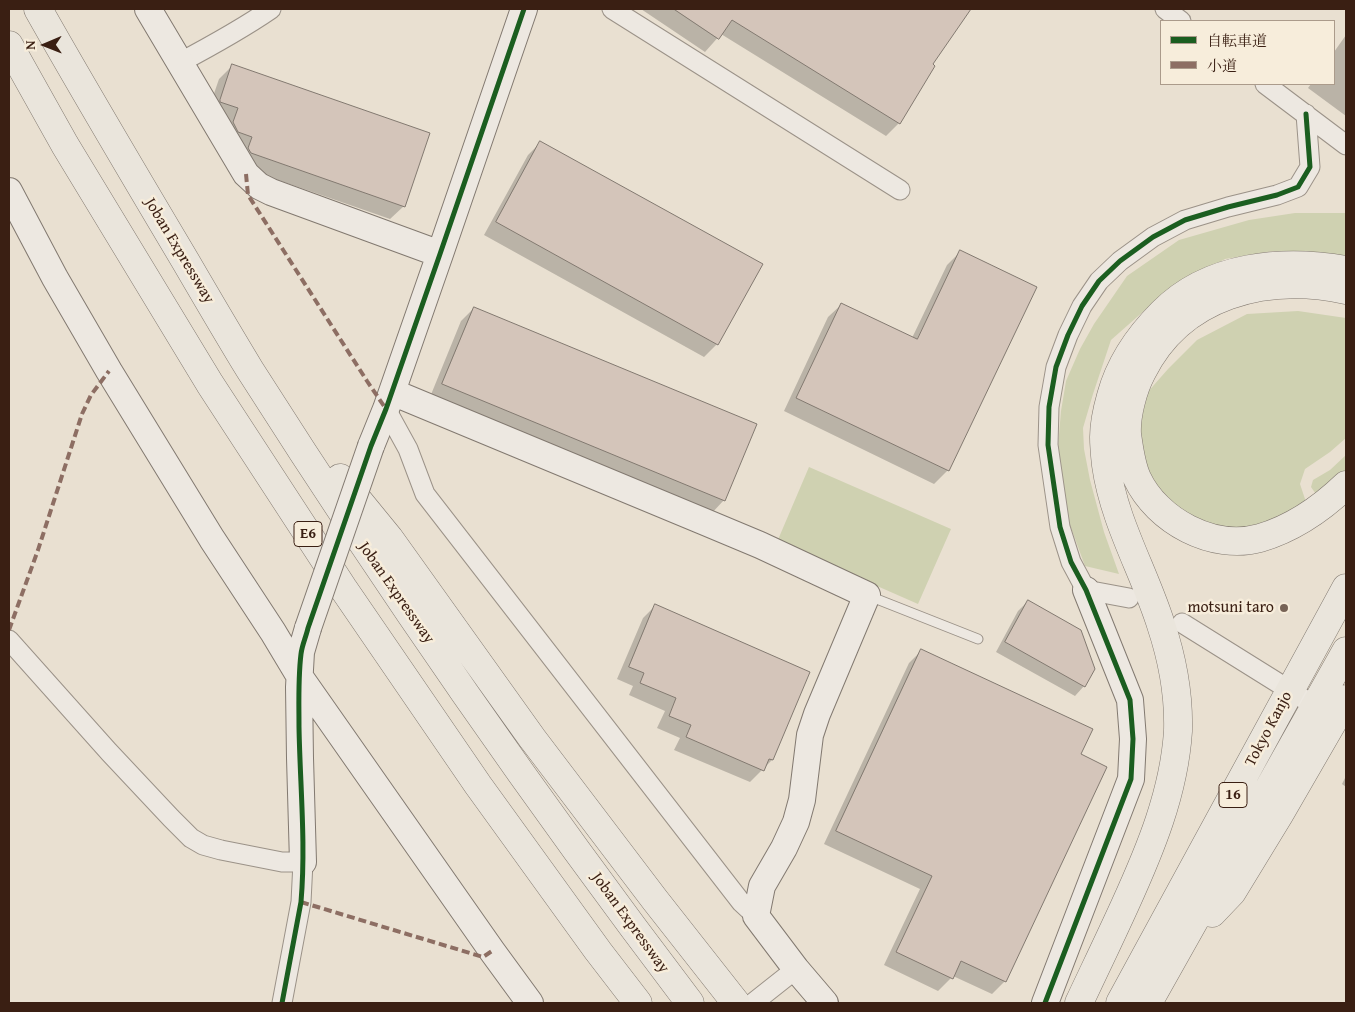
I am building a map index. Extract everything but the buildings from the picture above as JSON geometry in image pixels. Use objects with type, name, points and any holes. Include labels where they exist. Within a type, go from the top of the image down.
[{"type":"highway","name":"Joban Expressway","points":[[38,9],[106,128],[249,367],[384,575],[630,924],[690,1003]]},
{"type":"highway","name":"E6","points":[[9,45],[65,145],[210,384],[343,588],[478,785],[638,1003]]},
{"type":"highway","points":[[1079,1003],[1146,859],[1161,818],[1170,785],[1178,730],[1176,690],[1162,625],[1126,536],[1108,480],[1104,439],[1106,414],[1122,363],[1152,323],[1168,306],[1204,283],[1232,272],[1254,267],[1302,265],[1325,266],[1346,270]]},
{"type":"highway","points":[[1346,290],[1305,285],[1265,287],[1223,297],[1201,307],[1182,321],[1148,359],[1138,379],[1130,404],[1127,432],[1136,478],[1148,497],[1170,518],[1189,530],[1211,537],[1233,540],[1258,538],[1281,531],[1318,510],[1346,485]]},
{"type":"highway","points":[[249,367],[389,538],[532,738],[736,1003]]},
{"type":"highway","name":"Tokyo Kanjo","points":[[1120,1003],[1346,588]]},
{"type":"highway","name":"Tokyo Kanjo","points":[[1148,1003],[1346,651]]},
{"type":"highway","points":[[1179,948],[1232,892],[1346,699]]},
{"type":"street","points":[[148,9],[246,174],[259,186],[440,254]]},
{"type":"street","points":[[180,63],[225,38],[270,9]]},
{"type":"street","points":[[282,1003],[301,902],[303,862],[300,758],[301,652],[524,9]]},
{"type":"street","points":[[612,9],[900,190]]},
{"type":"street","points":[[1164,9],[1180,20]]},
{"type":"street","points":[[1266,85],[1346,144]]},
{"type":"street","points":[[1045,1003],[1131,780],[1133,739],[1130,700],[1086,590],[1072,562],[1060,527],[1048,445],[1049,407],[1056,367],[1082,306],[1099,281],[1120,261],[1153,237],[1185,220],[1277,195],[1298,187],[1310,167],[1306,114]]},
{"type":"street","points":[[9,191],[55,278],[109,371],[300,677],[530,1003]]},
{"type":"street","points":[[389,400],[742,537],[867,595],[810,735],[802,800],[796,822],[784,848],[762,886],[756,916]]},
{"type":"street","points":[[389,400],[425,494],[741,902],[756,916],[789,975],[825,1003]]},
{"type":"street","points":[[1086,590],[1129,598]]},
{"type":"street","points":[[1182,623],[1316,706]]},
{"type":"street","points":[[9,640],[109,752],[192,838],[203,845],[221,850],[282,862],[303,862]]},
{"type":"street","points":[[300,758],[315,745],[331,740],[344,740]]},
{"type":"street","points":[[753,1003],[789,975]]},
{"type":"lane","points":[[867,595],[978,639]]},
{"type":"green space","points":[[1295,213],[1346,213],[1346,261],[1273,251],[1225,259],[1187,280],[1145,310],[1111,340],[1083,428],[1084,449],[1090,480],[1104,532],[1119,574],[1085,566],[1063,506],[1058,447],[1066,381],[1080,349],[1094,324],[1127,276],[1179,240],[1249,220]]},
{"type":"green space","points":[[1298,311],[1346,318],[1346,438],[1330,452],[1305,469],[1300,484],[1307,505],[1274,523],[1237,529],[1207,529],[1171,505],[1147,478],[1137,436],[1146,394],[1197,340],[1247,314]]},
{"type":"green space","points":[[1346,455],[1346,472],[1318,497],[1311,487],[1313,480],[1330,470]]},
{"type":"green space","points":[[809,467],[951,529],[918,604],[777,542]]},
{"type":"marked path","points":[[246,174],[248,195],[386,409]]},
{"type":"marked path","points":[[9,630],[38,550],[82,414],[91,395],[109,371]]},
{"type":"marked path","points":[[301,902],[483,957],[492,951]]},
{"type":"cycle path","points":[[282,1003],[301,902],[303,836],[299,672],[302,647],[524,9]]},
{"type":"cycle path","points":[[1045,1003],[1131,779],[1133,739],[1130,700],[1086,590],[1071,562],[1060,527],[1048,445],[1049,407],[1056,367],[1068,335],[1082,306],[1099,281],[1120,261],[1153,237],[1185,220],[1277,195],[1298,187],[1310,167],[1306,114]]},
{"type":"place","name":"motsuni taro","points":[[1284,608]]}]
